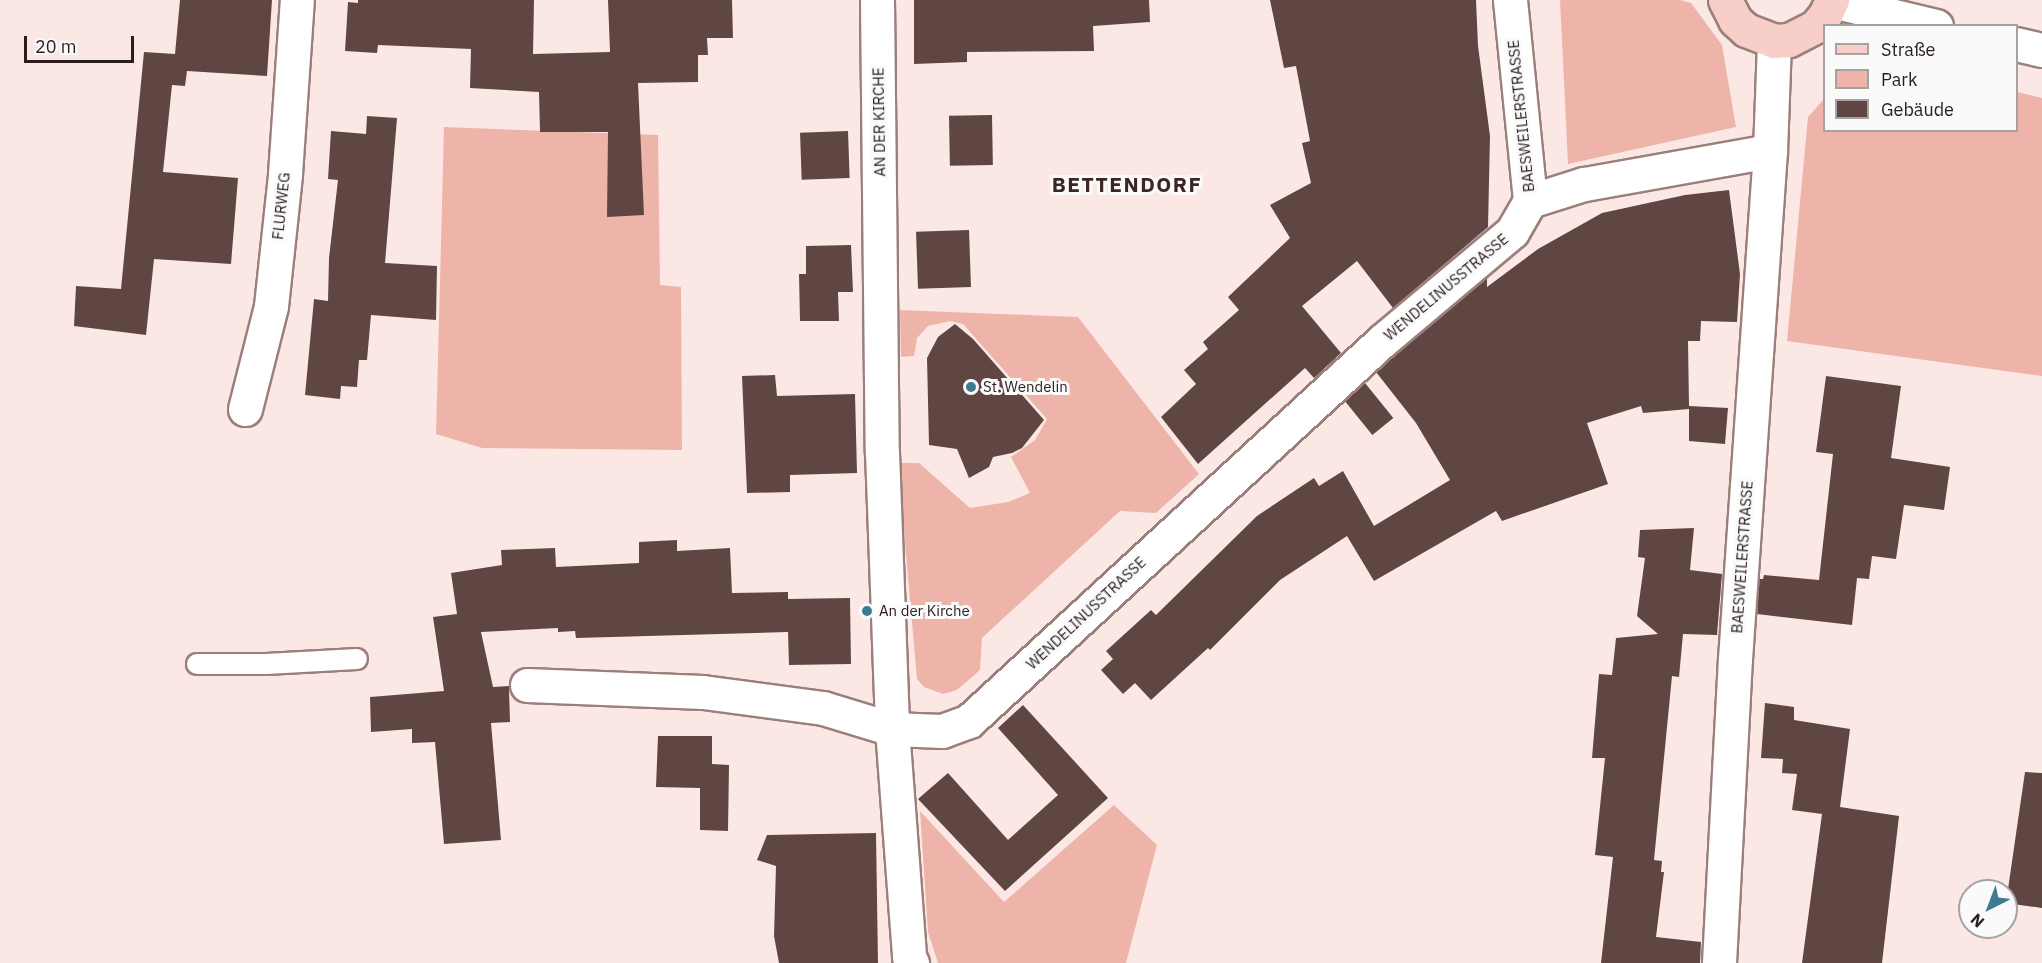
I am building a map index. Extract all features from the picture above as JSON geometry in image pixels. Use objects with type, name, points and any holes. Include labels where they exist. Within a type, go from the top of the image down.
[{"type":"main road","points":[[1725,0],[1735,20],[1746,30],[1774,41],[1803,35],[1826,15],[1832,0]]},
{"type":"street","name":"FLURWEG","points":[[245,409],[271,306],[285,174],[297,0]]},
{"type":"street","name":"AN DER KIRCHE","points":[[877,0],[882,452],[892,729],[909,957],[912,963]]},
{"type":"street","name":"BAESWEILERSTRASSE","points":[[1510,0],[1530,201],[1584,184],[1770,151]]},
{"type":"street","points":[[1832,0],[1928,24]]},
{"type":"street","name":"BAESWEILERSTRASSE","points":[[1719,963],[1735,659],[1770,151],[1774,41]]},
{"type":"street","points":[[2018,44],[2042,50]]},
{"type":"street","name":"WENDELINUSSTRASSE","points":[[527,685],[703,692],[823,708],[892,729],[942,731],[969,721],[1382,341],[1512,232],[1530,201]]},
{"type":"lane","points":[[197,664],[266,664],[357,659]]},
{"type":"green space","points":[[1560,0],[1680,0],[1691,3],[1722,45],[1736,127],[1568,164]]},
{"type":"green space","points":[[2018,92],[2042,98],[2042,376],[1787,341],[1808,117],[1823,100],[1823,132],[2018,132]]},
{"type":"green space","points":[[444,127],[658,135],[660,285],[681,287],[682,450],[482,448],[436,434]]},
{"type":"green space","points":[[900,310],[1078,317],[1199,474],[1156,513],[1120,511],[982,638],[980,670],[957,690],[943,694],[924,687],[917,679],[898,463],[919,463],[970,508],[1008,502],[1030,493],[1011,457],[1035,440],[1047,419],[963,324],[950,321],[928,326],[917,338],[914,356],[901,357]]},
{"type":"green space","points":[[1114,805],[1157,845],[1126,963],[938,963],[928,932],[920,811],[1004,902]]},
{"type":"building","points":[[180,0],[272,0],[267,76],[187,71],[185,86],[172,85],[163,172],[238,178],[231,264],[154,259],[146,335],[74,326],[76,286],[121,289],[144,52],[175,54]]},
{"type":"building","points":[[358,0],[534,0],[533,54],[610,52],[608,0],[732,0],[733,38],[707,38],[708,55],[698,55],[698,82],[638,83],[644,215],[607,217],[608,132],[540,132],[539,92],[470,88],[471,49],[378,45],[377,53],[345,51],[348,2],[358,3]]},
{"type":"building","points":[[914,0],[1149,0],[1150,22],[1093,26],[1094,51],[967,52],[967,62],[914,64]]},
{"type":"building","points":[[1270,0],[1476,0],[1478,46],[1490,136],[1488,227],[1393,308],[1357,261],[1302,306],[1341,353],[1314,378],[1305,368],[1198,464],[1161,417],[1196,384],[1184,370],[1208,349],[1203,342],[1239,310],[1228,297],[1290,238],[1270,205],[1311,183],[1302,143],[1310,141],[1296,66],[1284,68]]},
{"type":"building","points":[[992,115],[993,165],[950,166],[949,116]]},
{"type":"building","points":[[367,116],[397,118],[385,263],[437,266],[436,320],[371,315],[367,360],[359,360],[357,387],[341,386],[340,399],[305,395],[314,299],[328,301],[329,258],[338,180],[328,179],[331,131],[366,134]]},
{"type":"building","points":[[848,131],[850,178],[802,180],[800,133]]},
{"type":"building","points":[[1729,190],[1740,274],[1737,322],[1701,321],[1700,341],[1688,341],[1689,406],[1728,408],[1725,444],[1689,441],[1689,409],[1643,413],[1641,406],[1587,423],[1608,484],[1502,521],[1496,511],[1374,581],[1347,536],[1280,580],[1210,650],[1208,648],[1151,700],[1135,683],[1123,694],[1101,670],[1113,659],[1106,651],[1151,610],[1156,615],[1257,516],[1314,478],[1319,486],[1343,471],[1374,526],[1450,480],[1416,423],[1376,372],[1487,277],[1487,287],[1538,249],[1602,213],[1685,195]]},
{"type":"building","points":[[969,230],[971,287],[918,289],[916,232]]},
{"type":"building","points":[[851,245],[853,292],[838,292],[839,321],[800,321],[799,274],[806,274],[806,246]]},
{"type":"building","name":"St. Wendelin","points":[[955,324],[973,339],[1044,420],[1022,448],[1012,453],[993,457],[989,467],[969,478],[957,449],[929,445],[927,358],[938,337]]},
{"type":"building","points":[[775,375],[777,396],[855,394],[857,473],[790,475],[790,492],[747,493],[742,376]]},
{"type":"building","points":[[1826,376],[1901,386],[1891,458],[1950,467],[1944,510],[1904,505],[1896,559],[1872,556],[1869,579],[1857,578],[1852,625],[1757,614],[1759,579],[1763,579],[1764,575],[1819,580],[1833,454],[1816,452]]},
{"type":"building","points":[[1365,383],[1393,418],[1372,435],[1344,400]]},
{"type":"building","points":[[1694,528],[1690,570],[1722,574],[1717,635],[1683,634],[1679,677],[1672,676],[1654,860],[1662,861],[1661,872],[1664,872],[1656,937],[1701,942],[1700,963],[1601,963],[1613,857],[1595,855],[1605,758],[1592,758],[1599,674],[1612,675],[1616,638],[1658,634],[1637,616],[1645,558],[1638,557],[1640,530]]},
{"type":"building","points":[[677,540],[677,551],[730,548],[732,593],[788,592],[788,599],[850,598],[851,664],[789,665],[788,632],[576,638],[575,631],[558,632],[558,628],[481,632],[493,687],[509,686],[510,722],[491,723],[501,840],[444,844],[435,742],[412,743],[412,729],[371,732],[370,697],[444,691],[433,617],[457,614],[451,573],[502,565],[501,550],[555,548],[556,567],[639,563],[639,542]]},
{"type":"building","points":[[1765,703],[1794,707],[1794,720],[1850,729],[1840,807],[1899,816],[1882,963],[1802,963],[1822,814],[1792,810],[1797,774],[1782,773],[1783,759],[1761,758]]},
{"type":"building","points":[[1023,705],[1108,798],[1005,891],[918,799],[948,773],[1008,840],[1058,795],[998,728]]},
{"type":"building","points":[[658,736],[712,736],[712,764],[729,765],[728,831],[700,830],[700,788],[656,787]]},
{"type":"building","points":[[2025,772],[2042,773],[2042,908],[2018,905],[2018,879],[2009,879]]},
{"type":"building","points":[[876,833],[878,963],[779,963],[774,936],[776,866],[757,860],[767,835]]},
{"type":"place","name":"St. Wendelin","points":[[971,387]]},
{"type":"place","name":"An der Kirche","points":[[867,611]]},
{"type":"district","name":"BETTENDORF","points":[[1127,184]]}]
